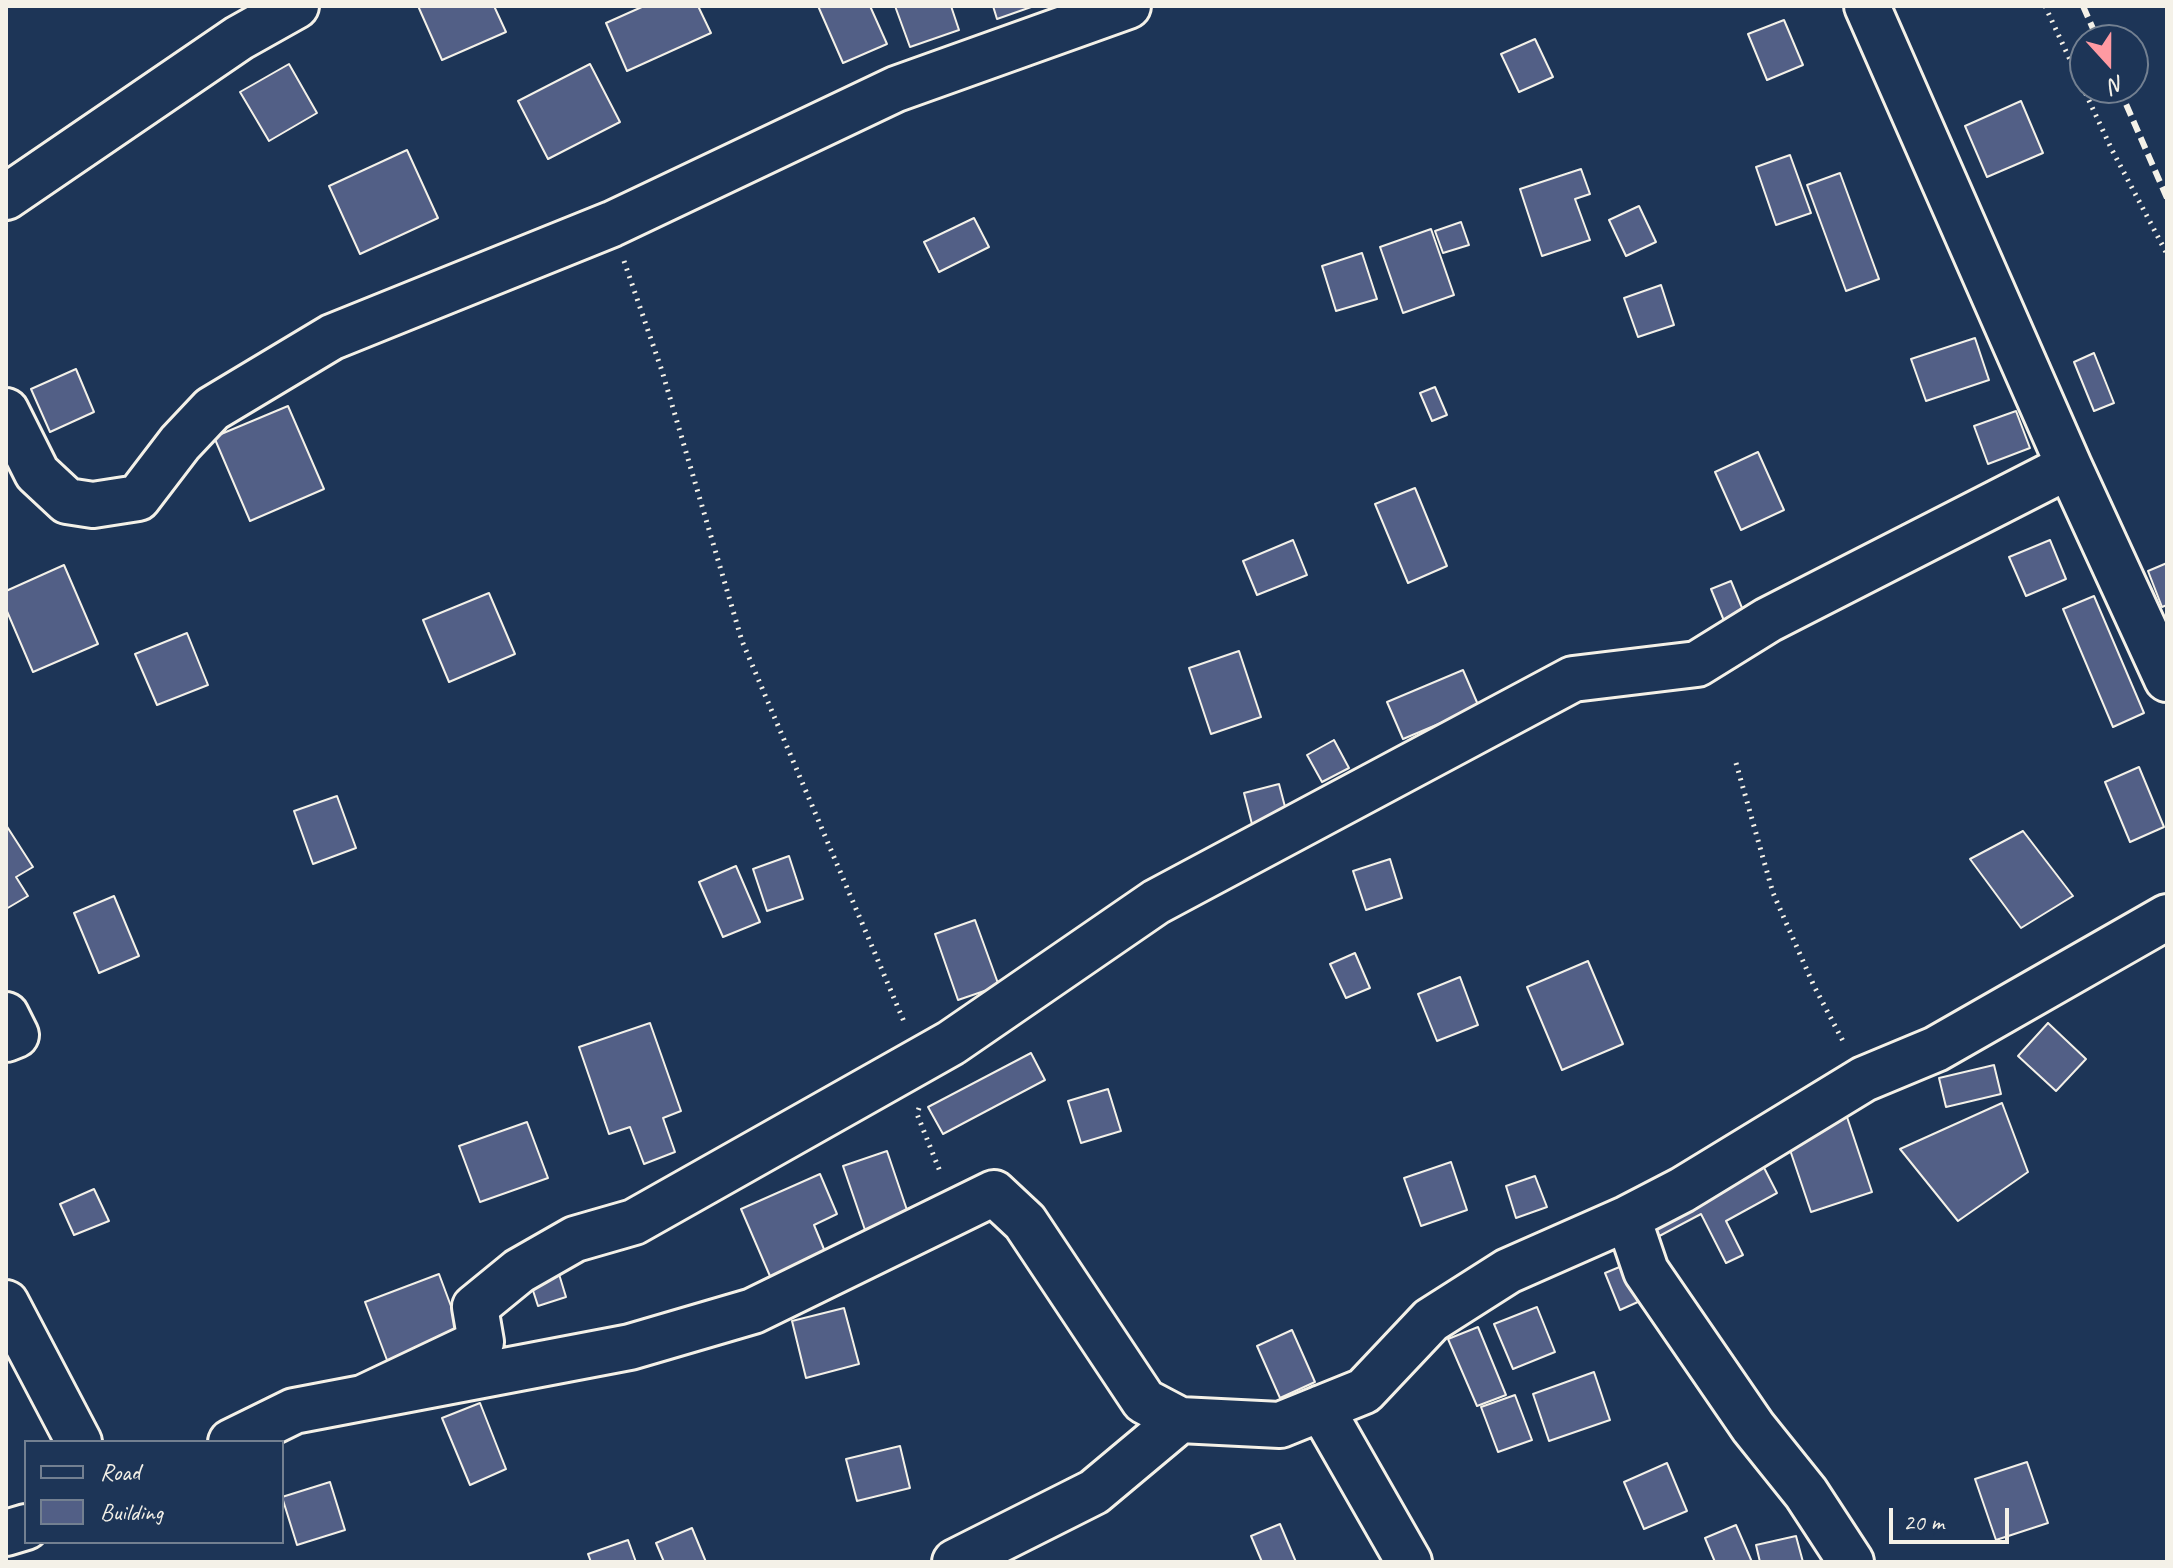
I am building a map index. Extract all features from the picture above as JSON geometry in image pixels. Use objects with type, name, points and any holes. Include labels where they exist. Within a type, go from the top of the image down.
[{"type":"street","points":[[6,197],[239,38],[296,6]]},
{"type":"street","points":[[6,411],[37,473],[67,501],[93,505],[138,498],[180,443],[212,409],[332,337],[612,224],[896,89],[1128,6]]},
{"type":"street","points":[[1867,6],[2069,466],[2167,679]]},
{"type":"street","points":[[365,1397],[481,1342],[475,1307],[519,1271],[575,1239],[634,1222],[951,1043],[1156,902],[1573,679],[1697,664],[1768,620],[2069,466]]},
{"type":"street","points":[[235,1440],[294,1411],[630,1347],[753,1311],[994,1193],[1025,1222],[1144,1401],[1180,1420],[1280,1425],[1364,1391],[1431,1320],[1508,1271],[1628,1218],[1682,1190],[1864,1079],[1936,1049],[2167,917]]},
{"type":"street","points":[[6,1015],[16,1035],[6,1039]]},
{"type":"street","points":[[1628,1218],[1646,1271],[1753,1427],[1806,1493],[1851,1562]]},
{"type":"street","points":[[6,1303],[78,1440]]},
{"type":"street","points":[[1321,1408],[1409,1562]]},
{"type":"street","points":[[955,1562],[1094,1492],[1180,1420]]},
{"type":"path","points":[[2045,6],[2112,150],[2167,254]]},
{"type":"path","points":[[612,224],[662,371],[742,641],[928,1080],[917,1114],[956,1212]]},
{"type":"path","points":[[1736,763],[1773,893],[1814,986],[1864,1079]]},
{"type":"building","points":[[418,6],[494,6],[506,32],[442,60]]},
{"type":"building","points":[[644,6],[698,6],[711,33],[627,71],[606,23]]},
{"type":"building","points":[[818,6],[870,6],[887,44],[843,63]]},
{"type":"building","points":[[895,6],[951,6],[959,30],[910,47]]},
{"type":"building","points":[[993,6],[1034,6],[997,19]]},
{"type":"building","points":[[1784,20],[1803,65],[1767,80],[1748,34]]},
{"type":"building","points":[[1535,39],[1553,77],[1519,92],[1501,54]]},
{"type":"building","points":[[289,64],[317,113],[269,141],[240,92]]},
{"type":"building","points":[[590,64],[620,122],[548,159],[518,101]]},
{"type":"building","points":[[2021,101],[2043,153],[1987,177],[1965,126]]},
{"type":"building","points":[[407,150],[438,218],[360,254],[329,186]]},
{"type":"building","points":[[1790,155],[1811,213],[1776,225],[1756,167]]},
{"type":"building","points":[[1581,169],[1590,194],[1575,199],[1590,240],[1542,256],[1520,189]]},
{"type":"building","points":[[1840,173],[1879,279],[1846,291],[1807,185]]},
{"type":"building","points":[[1639,206],[1656,242],[1626,256],[1609,220]]},
{"type":"building","points":[[974,218],[989,247],[939,272],[924,242]]},
{"type":"building","points":[[1461,222],[1469,245],[1443,253],[1435,231]]},
{"type":"building","points":[[1431,229],[1454,295],[1403,313],[1380,247]]},
{"type":"building","points":[[1362,253],[1377,299],[1336,311],[1322,266]]},
{"type":"building","points":[[1661,285],[1674,325],[1638,337],[1624,298]]},
{"type":"building","points":[[1975,338],[1989,380],[1926,401],[1911,359]]},
{"type":"building","points":[[2094,353],[2114,403],[2094,411],[2074,362]]},
{"type":"building","points":[[76,369],[94,412],[50,432],[31,389]]},
{"type":"building","points":[[1435,387],[1447,415],[1432,421],[1420,393]]},
{"type":"building","points":[[288,406],[324,489],[250,521],[214,437]]},
{"type":"building","points":[[2016,411],[2030,448],[1988,464],[1974,426]]},
{"type":"building","points":[[1758,452],[1784,510],[1741,530],[1715,472]]},
{"type":"building","points":[[1415,488],[1447,566],[1408,583],[1375,504]]},
{"type":"building","points":[[1293,540],[1307,575],[1257,595],[1243,561]]},
{"type":"building","points":[[2050,540],[2066,579],[2026,596],[2009,557]]},
{"type":"building","points":[[2167,563],[2167,605],[2162,607],[2148,571]]},
{"type":"building","points":[[64,565],[98,644],[33,672],[6,609],[6,591]]},
{"type":"building","points":[[1731,581],[1749,625],[1729,633],[1711,589]]},
{"type":"building","points":[[489,593],[515,654],[449,682],[423,620]]},
{"type":"building","points":[[2094,596],[2144,713],[2113,727],[2063,609]]},
{"type":"building","points":[[187,633],[208,685],[157,705],[135,654]]},
{"type":"building","points":[[1239,651],[1261,717],[1211,734],[1189,668]]},
{"type":"building","points":[[1463,670],[1479,707],[1403,739],[1387,702]]},
{"type":"building","points":[[1334,740],[1349,768],[1322,782],[1307,755]]},
{"type":"building","points":[[2139,767],[2164,827],[2130,842],[2105,782]]},
{"type":"building","points":[[1279,784],[1289,822],[1254,832],[1244,793]]},
{"type":"building","points":[[337,796],[356,848],[313,864],[294,811]]},
{"type":"building","points":[[6,825],[33,867],[16,877],[28,896],[6,909]]},
{"type":"building","points":[[2023,831],[2073,896],[2021,928],[1970,859]]},
{"type":"building","points":[[789,856],[803,899],[767,911],[753,869]]},
{"type":"building","points":[[1390,859],[1402,898],[1366,910],[1353,871]]},
{"type":"building","points":[[736,866],[760,922],[723,937],[699,882]]},
{"type":"building","points":[[114,896],[139,956],[99,973],[74,913]]},
{"type":"building","points":[[975,920],[999,986],[958,1000],[935,934]]},
{"type":"building","points":[[1355,953],[1370,988],[1346,998],[1330,964]]},
{"type":"building","points":[[1588,961],[1623,1044],[1562,1070],[1527,987]]},
{"type":"building","points":[[1460,977],[1478,1025],[1437,1041],[1418,994]]},
{"type":"building","points":[[650,1023],[681,1111],[663,1118],[675,1152],[644,1164],[630,1127],[609,1134],[579,1047]]},
{"type":"building","points":[[2048,1023],[2086,1059],[2056,1091],[2018,1056]]},
{"type":"building","points":[[1031,1053],[1045,1080],[943,1134],[928,1107]]},
{"type":"building","points":[[1994,1065],[2001,1094],[1946,1107],[1939,1078]]},
{"type":"building","points":[[1108,1089],[1121,1131],[1081,1143],[1068,1101]]},
{"type":"building","points":[[1842,1102],[1872,1192],[1811,1212],[1787,1141]]},
{"type":"building","points":[[2002,1103],[2028,1172],[1958,1221],[1900,1149]]},
{"type":"building","points":[[527,1122],[548,1178],[480,1202],[459,1146]]},
{"type":"building","points":[[887,1151],[909,1216],[865,1230],[843,1166]]},
{"type":"building","points":[[1757,1154],[1777,1193],[1726,1221],[1743,1255],[1726,1263],[1701,1214],[1648,1242],[1635,1218]]},
{"type":"building","points":[[1451,1162],[1467,1210],[1421,1226],[1404,1178]]},
{"type":"building","points":[[820,1174],[837,1214],[814,1225],[828,1259],[773,1283],[741,1209]]},
{"type":"building","points":[[1535,1176],[1547,1207],[1516,1218],[1506,1186]]},
{"type":"building","points":[[94,1189],[109,1221],[74,1235],[60,1204]]},
{"type":"building","points":[[555,1261],[566,1297],[538,1306],[526,1269]]},
{"type":"building","points":[[1634,1261],[1649,1297],[1620,1310],[1605,1273]]},
{"type":"building","points":[[439,1274],[464,1341],[390,1368],[365,1302]]},
{"type":"building","points":[[1537,1307],[1555,1352],[1513,1369],[1494,1324]]},
{"type":"building","points":[[844,1308],[859,1364],[806,1378],[792,1321]]},
{"type":"building","points":[[1478,1327],[1506,1395],[1477,1406],[1448,1339]]},
{"type":"building","points":[[1292,1330],[1315,1382],[1280,1398],[1257,1346]]},
{"type":"building","points":[[1594,1372],[1610,1420],[1549,1441],[1533,1394]]},
{"type":"building","points":[[1515,1395],[1532,1440],[1498,1452],[1481,1407]]},
{"type":"building","points":[[480,1403],[506,1469],[470,1485],[442,1418]]},
{"type":"building","points":[[900,1446],[910,1488],[857,1501],[846,1459]]},
{"type":"building","points":[[2027,1462],[2048,1523],[1996,1540],[1975,1479]]},
{"type":"building","points":[[1667,1463],[1687,1511],[1644,1529],[1624,1482]]},
{"type":"building","points":[[330,1482],[345,1530],[297,1545],[284,1496]]},
{"type":"building","points":[[1280,1524],[1296,1562],[1262,1562],[1251,1536]]},
{"type":"building","points":[[1736,1525],[1752,1562],[1715,1562],[1705,1538]]},
{"type":"building","points":[[692,1528],[706,1562],[664,1562],[656,1543]]},
{"type":"building","points":[[1796,1536],[1803,1562],[1760,1562],[1756,1545]]},
{"type":"building","points":[[628,1540],[636,1562],[591,1562],[588,1554]]},
{"type":"railway","points":[[2083,6],[2091,24]]},
{"type":"railway","points":[[2126,104],[2167,198]]}]
